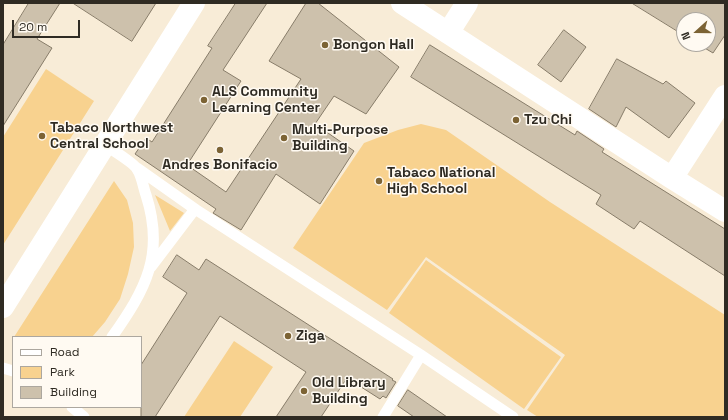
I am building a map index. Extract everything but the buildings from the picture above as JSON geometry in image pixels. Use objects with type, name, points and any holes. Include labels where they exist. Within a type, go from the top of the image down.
[{"type":"street","points":[[3,307],[194,3]]},
{"type":"street","points":[[402,3],[725,211]]},
{"type":"street","points":[[448,33],[467,3]]},
{"type":"street","points":[[672,178],[725,96]]},
{"type":"lane","points":[[105,145],[195,209],[421,355],[513,417]]},
{"type":"lane","points":[[113,336],[126,318],[141,290],[150,268],[154,238],[150,207],[137,168]]},
{"type":"lane","points":[[150,268],[195,209]]},
{"type":"lane","points":[[383,417],[421,355]]},
{"type":"lane","points":[[73,408],[84,417]]},
{"type":"green space","points":[[46,69],[94,101],[3,245],[3,137]]},
{"type":"green space","points":[[421,124],[446,130],[550,202],[725,315],[725,417],[538,417],[527,410],[565,355],[426,257],[387,310],[293,248],[364,143],[398,130]]},
{"type":"green space","points":[[114,181],[127,200],[133,223],[134,247],[128,274],[120,299],[105,322],[93,336],[15,336]]},
{"type":"green space","points":[[155,195],[184,213],[170,231]]},
{"type":"green space","points":[[426,260],[561,357],[524,409],[389,313]]},
{"type":"green space","points":[[234,341],[273,367],[240,417],[184,417]]},
{"type":"place","name":"Bongon Hall","points":[[325,45]]},
{"type":"place","name":"ALS Community Learning Center","points":[[204,100]]},
{"type":"place","name":"Tzu Chi","points":[[516,120]]},
{"type":"place","name":"Tabaco Northwest Central School","points":[[42,136]]},
{"type":"place","name":"Multi-Purpose Building","points":[[284,138]]},
{"type":"place","name":"Andres Bonifacio","points":[[220,150]]},
{"type":"place","name":"Tabaco National High School","points":[[379,181]]},
{"type":"place","name":"Ziga","points":[[288,336]]},
{"type":"place","name":"Old Library Building","points":[[304,391]]}]
